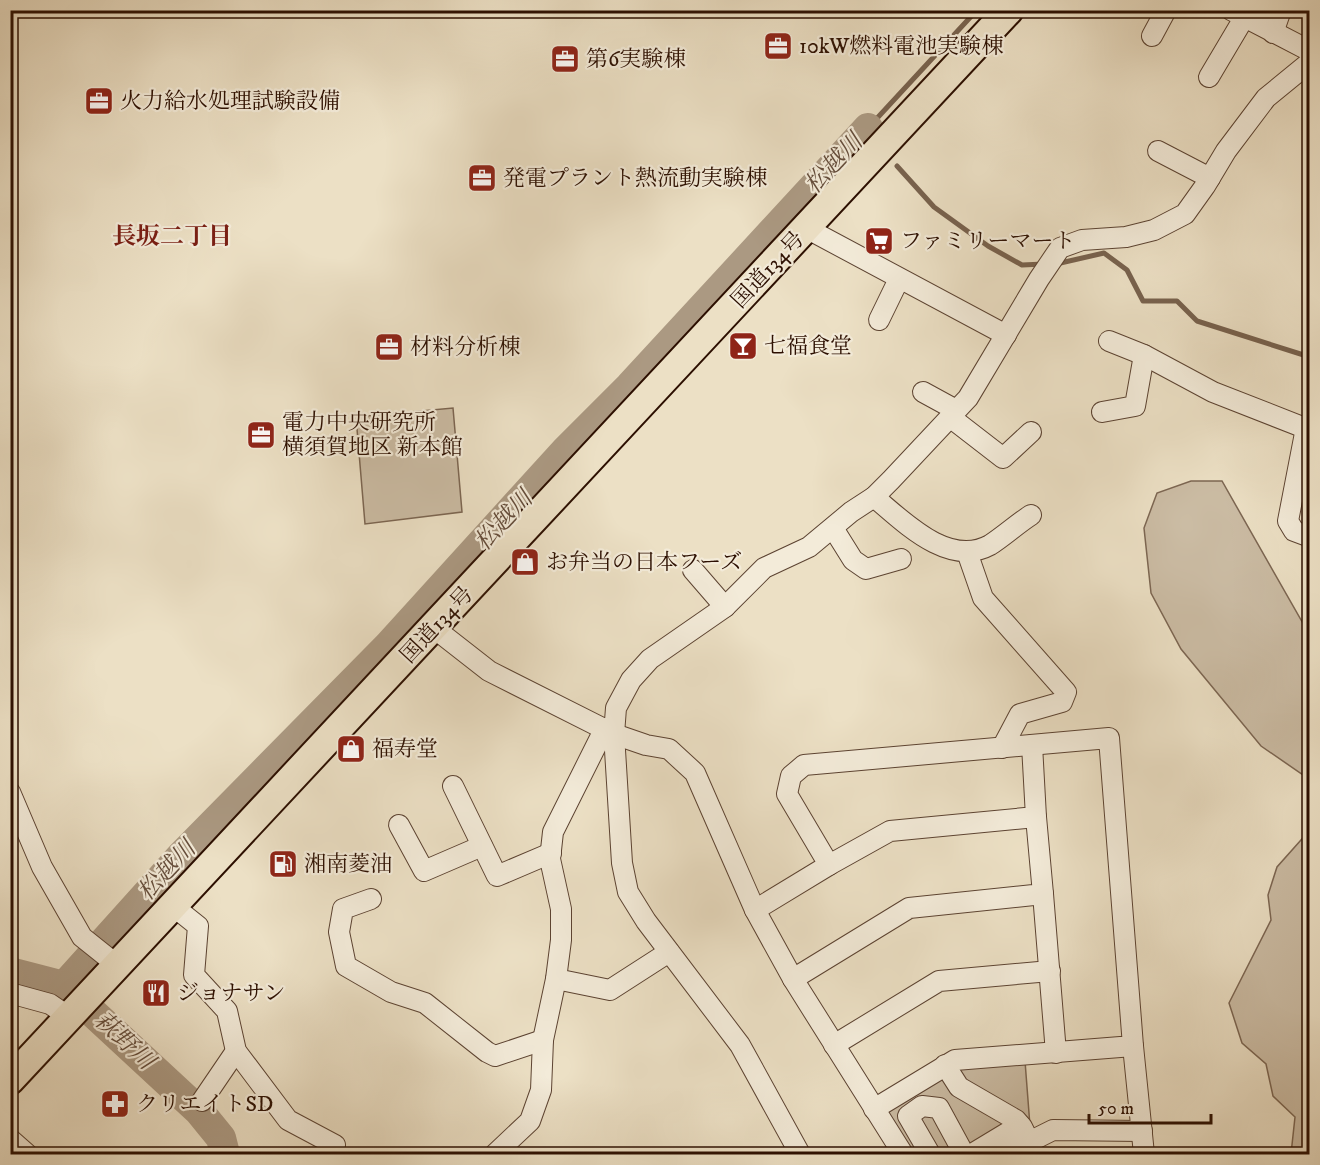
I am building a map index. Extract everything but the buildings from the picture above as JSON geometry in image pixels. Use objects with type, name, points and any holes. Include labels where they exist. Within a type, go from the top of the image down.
[{"type":"highway","name":"国道134号","points":[[10,1080],[1009,10]]},
{"type":"street","points":[[1152,36],[1166,10]]},
{"type":"street","points":[[1274,33],[1281,10]]},
{"type":"street","points":[[1209,77],[1238,14],[1310,51]]},
{"type":"street","points":[[495,1155],[530,1121],[541,1090],[543,1040],[556,980],[561,940],[561,909],[550,859],[553,832],[609,731],[615,708],[631,680],[650,659],[724,607],[764,568],[809,547],[874,497],[968,398],[1060,248],[1082,240],[1126,237],[1154,230],[1185,214],[1226,151],[1266,98],[1310,62]]},
{"type":"street","points":[[1158,151],[1210,178]]},
{"type":"street","points":[[806,228],[1006,335]]},
{"type":"street","points":[[879,320],[899,279]]},
{"type":"street","points":[[1109,341],[1144,355],[1213,392],[1308,429],[1288,521],[1294,531],[1310,537]]},
{"type":"street","points":[[1102,412],[1135,406],[1144,355]]},
{"type":"street","points":[[923,392],[953,413],[1003,458],[1031,432]]},
{"type":"street","points":[[874,497],[915,531],[935,544],[967,552],[988,546],[1031,515]]},
{"type":"street","points":[[833,528],[853,560],[866,569],[901,559]]},
{"type":"street","points":[[967,552],[983,598],[1066,692],[1062,702],[1020,714],[1002,748]]},
{"type":"street","points":[[693,570],[724,607]]},
{"type":"street","points":[[434,628],[489,671],[609,731],[646,744],[669,749],[694,773],[755,910],[793,979],[903,1155]]},
{"type":"street","points":[[609,731],[622,863],[628,892],[646,921],[740,1045],[800,1155]]},
{"type":"street","points":[[828,865],[787,794],[791,776],[804,765],[1109,738],[1133,1046],[1144,1155]]},
{"type":"street","points":[[1032,745],[1056,1053]]},
{"type":"street","points":[[453,786],[497,876],[550,853]]},
{"type":"street","points":[[10,792],[42,867],[82,937],[117,965]]},
{"type":"street","points":[[755,910],[828,865],[890,831],[1036,817]]},
{"type":"street","points":[[399,825],[424,871],[482,846]]},
{"type":"street","points":[[793,979],[909,908],[1043,894]]},
{"type":"street","points":[[371,899],[343,909],[339,932],[346,966],[391,992],[425,1003],[495,1056],[543,1040]]},
{"type":"street","points":[[173,906],[198,926],[194,975],[227,1011],[236,1051],[288,1120],[334,1145]]},
{"type":"street","points":[[556,980],[610,990],[669,952]]},
{"type":"street","points":[[834,1045],[939,981],[1050,972]]},
{"type":"street","points":[[10,993],[50,1004],[78,1008]]},
{"type":"street","points":[[874,1109],[956,1060],[1133,1046]]},
{"type":"street","points":[[202,1101],[236,1051]]},
{"type":"street","points":[[945,1065],[959,1087],[1016,1120],[1025,1133]]},
{"type":"street","points":[[959,1087],[944,1089],[939,1108],[964,1155]]},
{"type":"street","points":[[930,1155],[908,1116],[922,1106],[939,1108]]},
{"type":"street","points":[[972,1155],[1025,1133],[1053,1130],[1142,1131]]},
{"type":"street","points":[[1005,1155],[1025,1133]]},
{"type":"street","points":[[10,1139],[27,1155]]},
{"type":"shaded area","points":[[453,408],[462,512],[365,524],[356,417]]},
{"type":"shaded area","points":[[1191,481],[1222,481],[1309,634],[1309,779],[1261,746],[1181,649],[1151,593],[1144,528],[1157,493]]},
{"type":"shaded area","points":[[1309,831],[1309,1154],[1291,1154],[1295,1117],[1273,1096],[1266,1064],[1242,1043],[1229,1003],[1271,920],[1268,895],[1277,867]]},
{"type":"shaded area","points":[[1025,1061],[1030,1126],[987,1154],[912,1154],[886,1112],[960,1068]]},
{"type":"waterway","name":"松越川","points":[[873,134],[868,128],[977,10]]},
{"type":"waterway","name":"松越川","points":[[10,972],[64,986],[181,856],[388,646],[566,450],[630,386],[868,128]]},
{"type":"waterway","points":[[897,166],[934,207],[988,246],[1022,265],[1044,264]]},
{"type":"waterway","points":[[1056,264],[1104,253],[1127,270],[1143,301],[1177,301],[1197,321],[1310,357]]},
{"type":"waterway","name":"萩野川","points":[[64,986],[199,1111],[221,1138],[225,1154]]},
{"type":"place","name":"10kW燃料電池実験棟","points":[[778,46]]},
{"type":"place","name":"第6実験棟","points":[[565,59]]},
{"type":"place","name":"火力給水処理試験設備","points":[[99,101]]},
{"type":"place","name":"発電プラント熱流動実験棟","points":[[482,178]]},
{"type":"place","name":"ファミリーマート","points":[[879,241]]},
{"type":"place","name":"七福食堂","points":[[743,346]]},
{"type":"place","name":"材料分析棟","points":[[389,347]]},
{"type":"place","name":"電力中央研究所 横須賀地区 新本館","points":[[261,435]]},
{"type":"place","name":"お弁当の日本フーズ","points":[[525,562]]},
{"type":"place","name":"福寿堂","points":[[351,749]]},
{"type":"place","name":"湘南菱油","points":[[283,864]]},
{"type":"place","name":"ジョナサン","points":[[156,993]]},
{"type":"place","name":"クリエイトSD","points":[[115,1104]]},
{"type":"district","name":"長坂二丁目","points":[[172,237]]}]
